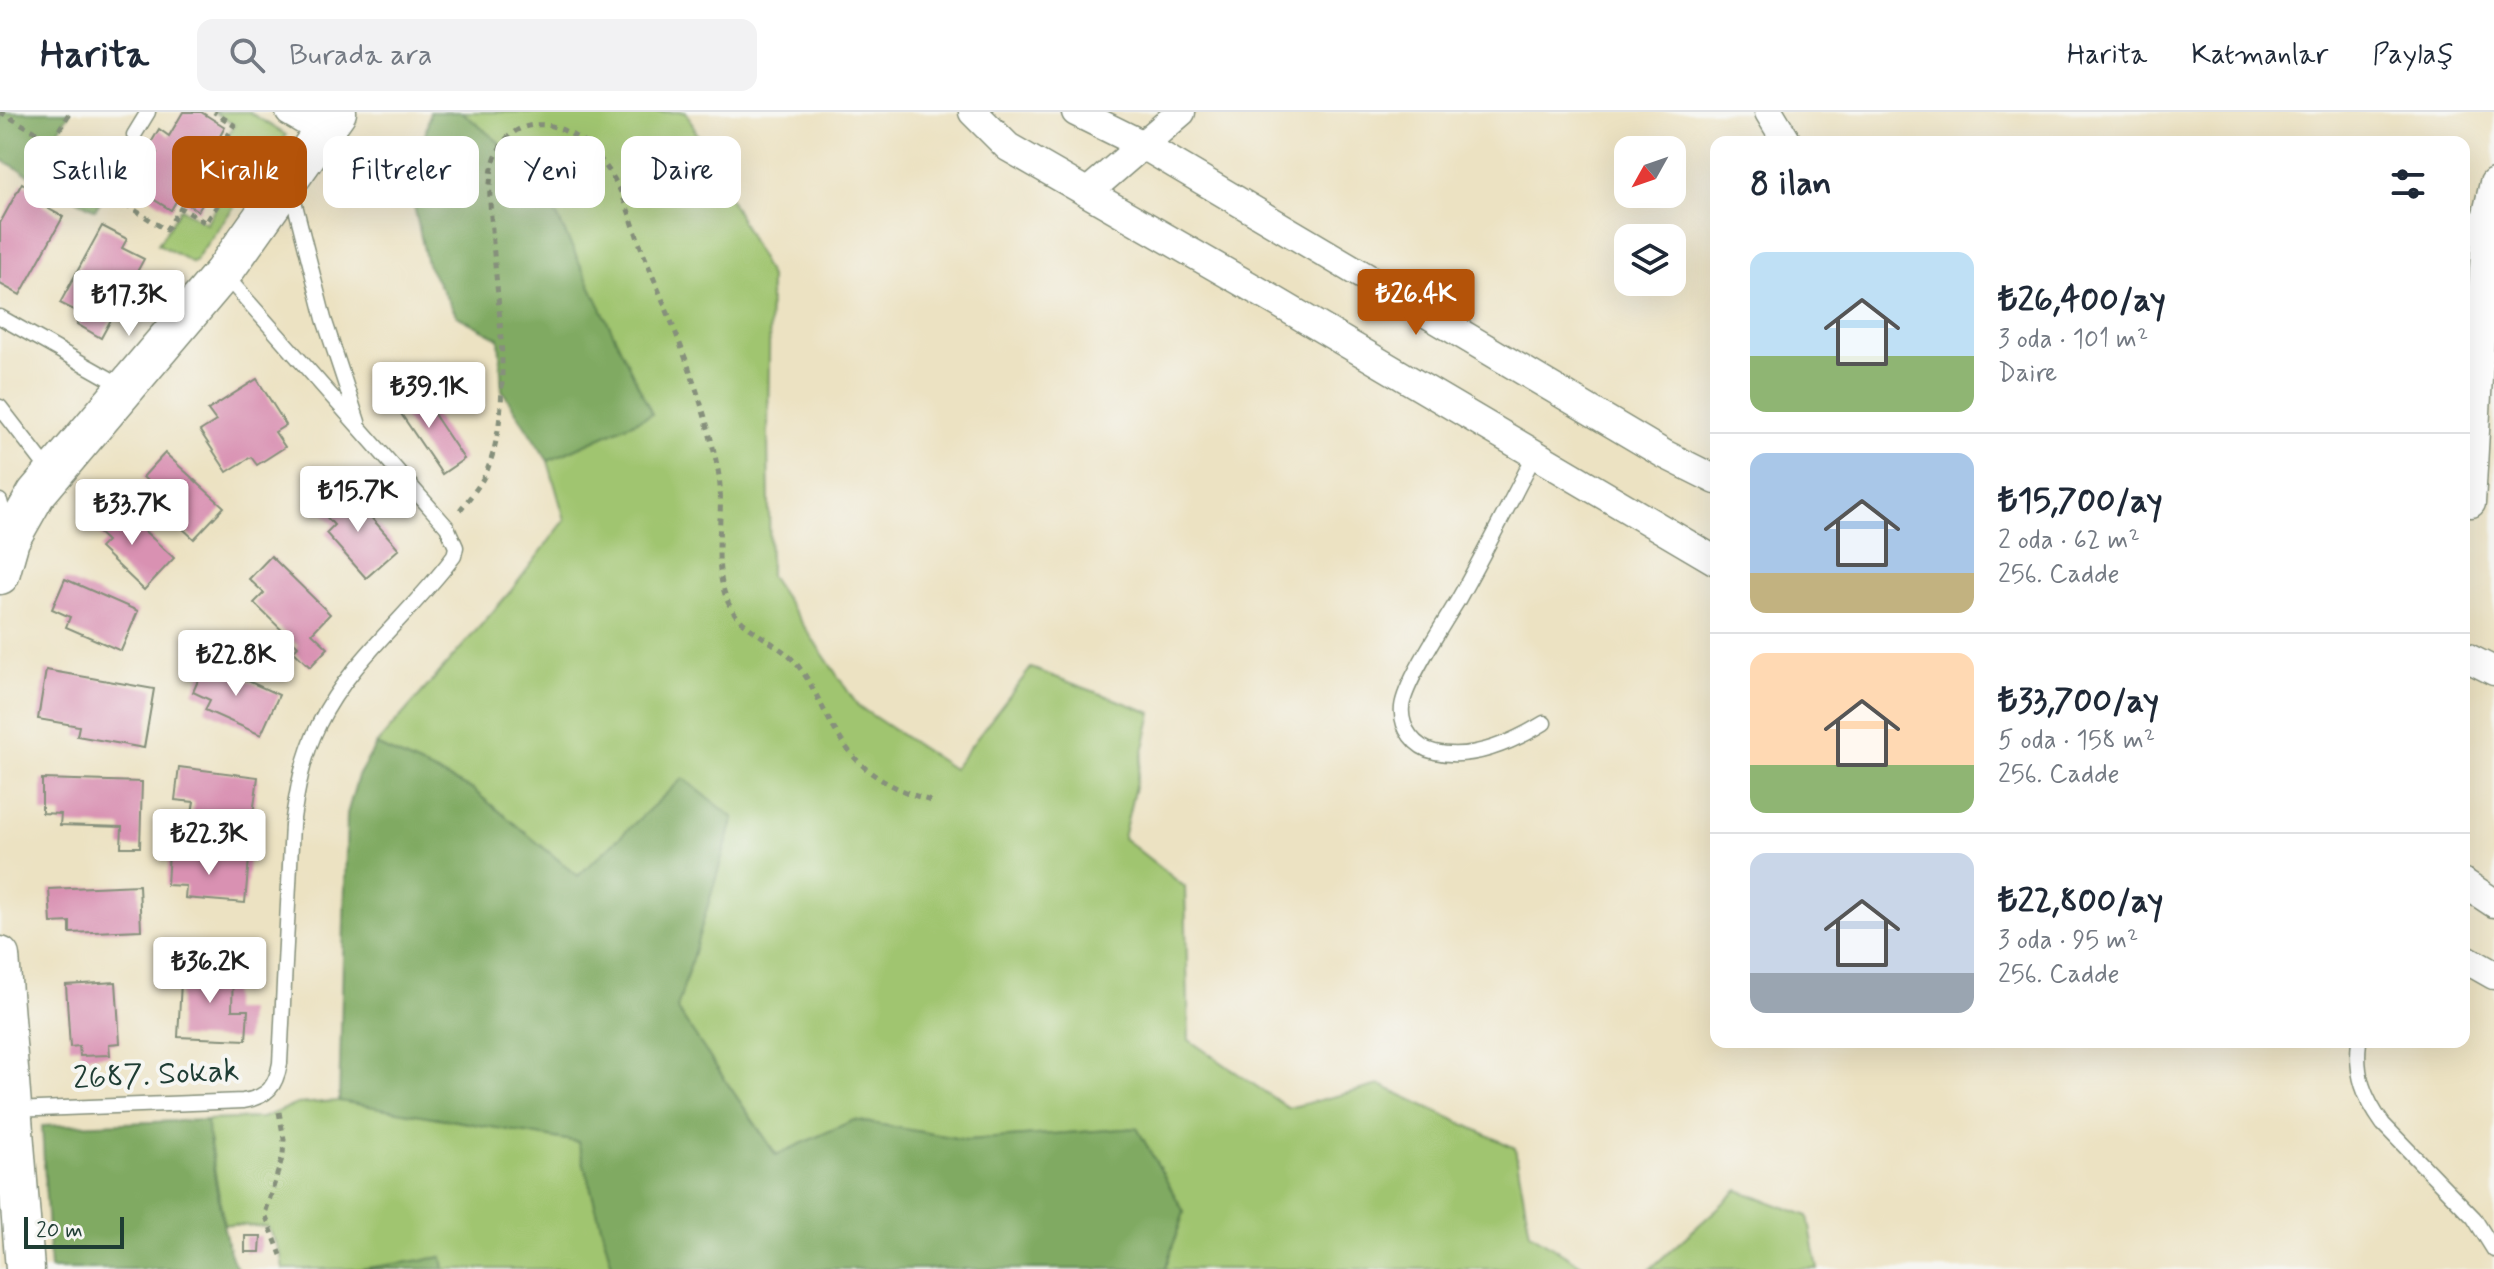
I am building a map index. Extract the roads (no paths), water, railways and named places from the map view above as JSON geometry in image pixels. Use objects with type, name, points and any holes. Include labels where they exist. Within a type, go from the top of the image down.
[{"type":"street","points":[[290,112],[331,122],[307,157]]},
{"type":"street","points":[[973,112],[1008,147],[1710,557]]},
{"type":"street","points":[[1076,112],[1143,145],[1664,454],[1710,477]]},
{"type":"street","points":[[1088,192],[1181,112]]},
{"type":"street","points":[[1769,112],[1783,136]]},
{"type":"street","points":[[2476,502],[2487,214],[2494,183]]},
{"type":"street","points":[[5,558],[26,508],[52,473],[223,273],[271,208]]},
{"type":"street","points":[[2470,659],[2494,671]]},
{"type":"street","points":[[2470,887],[2494,903]]},
{"type":"street","points":[[0,956],[12,1110],[8,1156],[25,1269]]},
{"type":"street","points":[[2470,961],[2494,975]]},
{"type":"lane","points":[[134,135],[148,112]]},
{"type":"lane","points":[[295,208],[324,319],[361,430]]},
{"type":"lane","points":[[223,273],[361,430]]},
{"type":"lane","points":[[0,317],[126,388]]},
{"type":"lane","points":[[0,407],[52,473]]},
{"type":"lane","name":"2687. Sokak","points":[[12,1110],[243,1101],[264,1095],[273,1087],[280,1063],[292,825],[306,756],[335,696],[454,556],[456,547],[447,527],[361,430]]},
{"type":"lane","points":[[1535,454],[1420,665],[1401,708],[1407,733],[1416,743],[1437,753],[1473,752],[1498,746],[1522,737],[1544,723]]},
{"type":"lane","points":[[0,501],[5,558]]},
{"type":"lane","points":[[2359,1048],[2358,1072],[2371,1108],[2474,1218],[2494,1250]]}]
